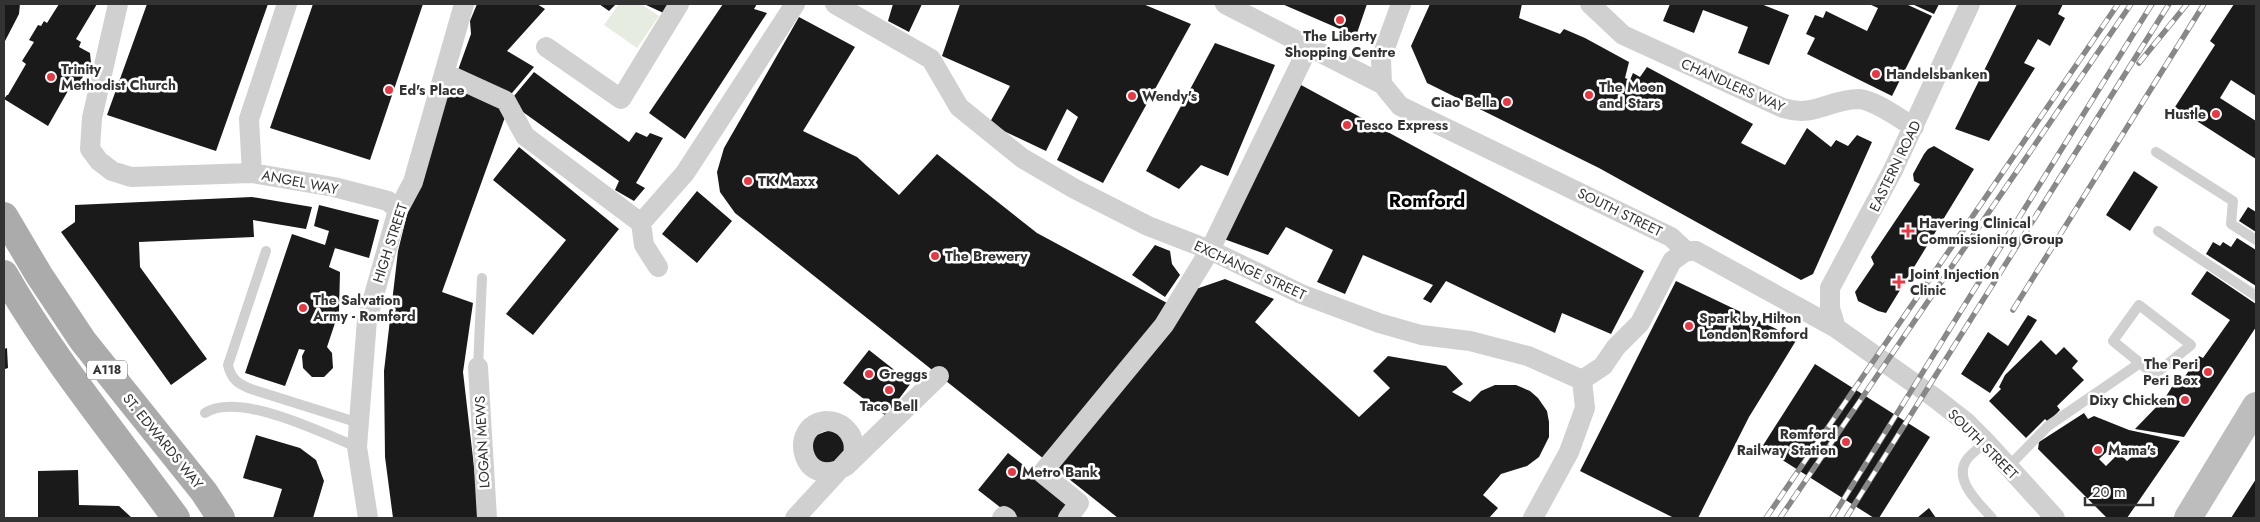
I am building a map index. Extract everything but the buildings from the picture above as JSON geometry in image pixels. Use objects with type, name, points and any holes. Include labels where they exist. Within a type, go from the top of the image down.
[{"type":"main road","name":"ST. EDWARDS WAY","points":[[4,216],[39,275],[84,341],[204,492],[221,518]]},
{"type":"main road","name":"A118","points":[[4,274],[16,295],[68,370],[176,518]]},
{"type":"street","points":[[118,4],[92,118],[90,149],[98,161],[112,171],[131,177],[252,173]]},
{"type":"street","name":"ANGEL WAY","points":[[287,4],[248,119],[252,173],[361,194],[388,201],[398,210]]},
{"type":"street","name":"HIGH STREET","points":[[368,518],[357,447],[367,320],[398,210],[413,182],[464,4]]},
{"type":"street","points":[[546,47],[621,99],[679,4]]},
{"type":"street","points":[[641,223],[685,173],[795,4]]},
{"type":"street","name":"EXCHANGE STREET","points":[[835,4],[931,58],[959,107],[1022,158],[1075,189],[1148,226],[1210,250],[1300,294],[1379,323],[1421,335],[1470,341],[1528,356],[1582,380]]},
{"type":"street","name":"SOUTH STREET","points":[[1225,4],[1308,48],[1382,84],[1400,106],[1671,237],[1686,251],[1696,251],[1836,328],[1967,423],[2055,518]]},
{"type":"street","points":[[1382,84],[1381,59],[1401,4]]},
{"type":"street","name":"CHANDLERS WAY","points":[[1590,4],[1609,14],[1623,36],[1783,108],[1796,112],[1807,112],[1848,100],[1861,99],[1877,105],[1914,127]]},
{"type":"street","name":"EASTERN ROAD","points":[[1836,328],[1830,308],[1830,288],[1874,210],[1970,4]]},
{"type":"street","points":[[1068,518],[1079,503],[1042,473],[1164,325],[1210,250],[1308,48]]},
{"type":"street","points":[[445,72],[506,101],[525,136],[641,223],[644,245],[658,268]]},
{"type":"street","points":[[1533,518],[1569,452],[1585,408],[1582,380],[1603,366],[1616,347],[1640,323],[1672,261],[1686,251]]},
{"type":"street","name":"LOGAN MEWS","points":[[478,367],[487,518]]},
{"type":"street","points":[[795,518],[838,472],[843,466],[853,455],[854,440],[850,432],[840,424],[829,421],[814,425],[807,432],[803,442],[803,453],[806,462],[817,471],[826,473],[838,471],[846,466],[939,376]]},
{"type":"street","points":[[2188,518],[2256,406]]},
{"type":"street","points":[[1002,518],[1004,516],[1007,518]]},
{"type":"lane","points":[[2156,152],[2233,201],[2231,224],[2256,240]]},
{"type":"lane","points":[[2158,231],[2256,296]]},
{"type":"lane","points":[[266,251],[228,365],[233,378],[251,389],[358,422]]},
{"type":"lane","points":[[478,367],[482,278]]},
{"type":"lane","points":[[2139,305],[2191,345],[2154,375],[2140,363],[2113,341],[2139,305]]},
{"type":"lane","points":[[2008,466],[2048,426],[2140,363]]},
{"type":"lane","points":[[205,413],[213,408],[226,405],[253,409],[291,421],[357,447]]},
{"type":"lane","points":[[1986,442],[1969,457],[1962,471],[1965,483],[1992,518]]},
{"type":"shaded area","points":[[619,4],[641,4],[659,16],[637,48],[604,25]]},
{"type":"railway","points":[[1766,518],[2118,4]]},
{"type":"railway","points":[[1780,518],[2131,4]]},
{"type":"railway","points":[[1832,518],[2152,4]]},
{"type":"railway","points":[[1846,518],[2169,4]]},
{"type":"railway","points":[[2139,63],[2187,4]]},
{"type":"railway","points":[[2013,310],[2204,4]]},
{"type":"place","name":"The Liberty Shopping Centre","points":[[1340,20]]},
{"type":"place","name":"Handelsbanken","points":[[1876,74]]},
{"type":"place","name":"Trinity Methodist Church","points":[[51,77]]},
{"type":"place","name":"Ed's Place","points":[[389,90]]},
{"type":"place","name":"The Moon and Stars","points":[[1589,95]]},
{"type":"place","name":"Wendy's","points":[[1132,96]]},
{"type":"place","name":"Ciao Bella","points":[[1507,102]]},
{"type":"place","name":"Hustle","points":[[2216,114]]},
{"type":"place","name":"Tesco Express","points":[[1347,125]]},
{"type":"place","name":"TK Maxx","points":[[748,181]]},
{"type":"place","name":"Havering Clinical Commissioning Group","points":[[1908,231]]},
{"type":"place","name":"The Brewery","points":[[935,256]]},
{"type":"place","name":"Joint Injection Clinic","points":[[1899,282]]},
{"type":"place","name":"The Salvation Army - Romford","points":[[303,308]]},
{"type":"place","name":"Spark by Hilton London Romford","points":[[1689,326]]},
{"type":"place","name":"The Peri Peri Box","points":[[2208,372]]},
{"type":"place","name":"Greggs","points":[[869,374]]},
{"type":"place","name":"Taco Bell","points":[[889,390]]},
{"type":"place","name":"Dixy Chicken","points":[[2185,400]]},
{"type":"place","name":"Romford Railway Station","points":[[1846,442]]},
{"type":"place","name":"Mama's","points":[[2098,450]]},
{"type":"place","name":"Metro Bank","points":[[1012,472]]},
{"type":"district","name":"Romford","points":[[1427,200]]}]
